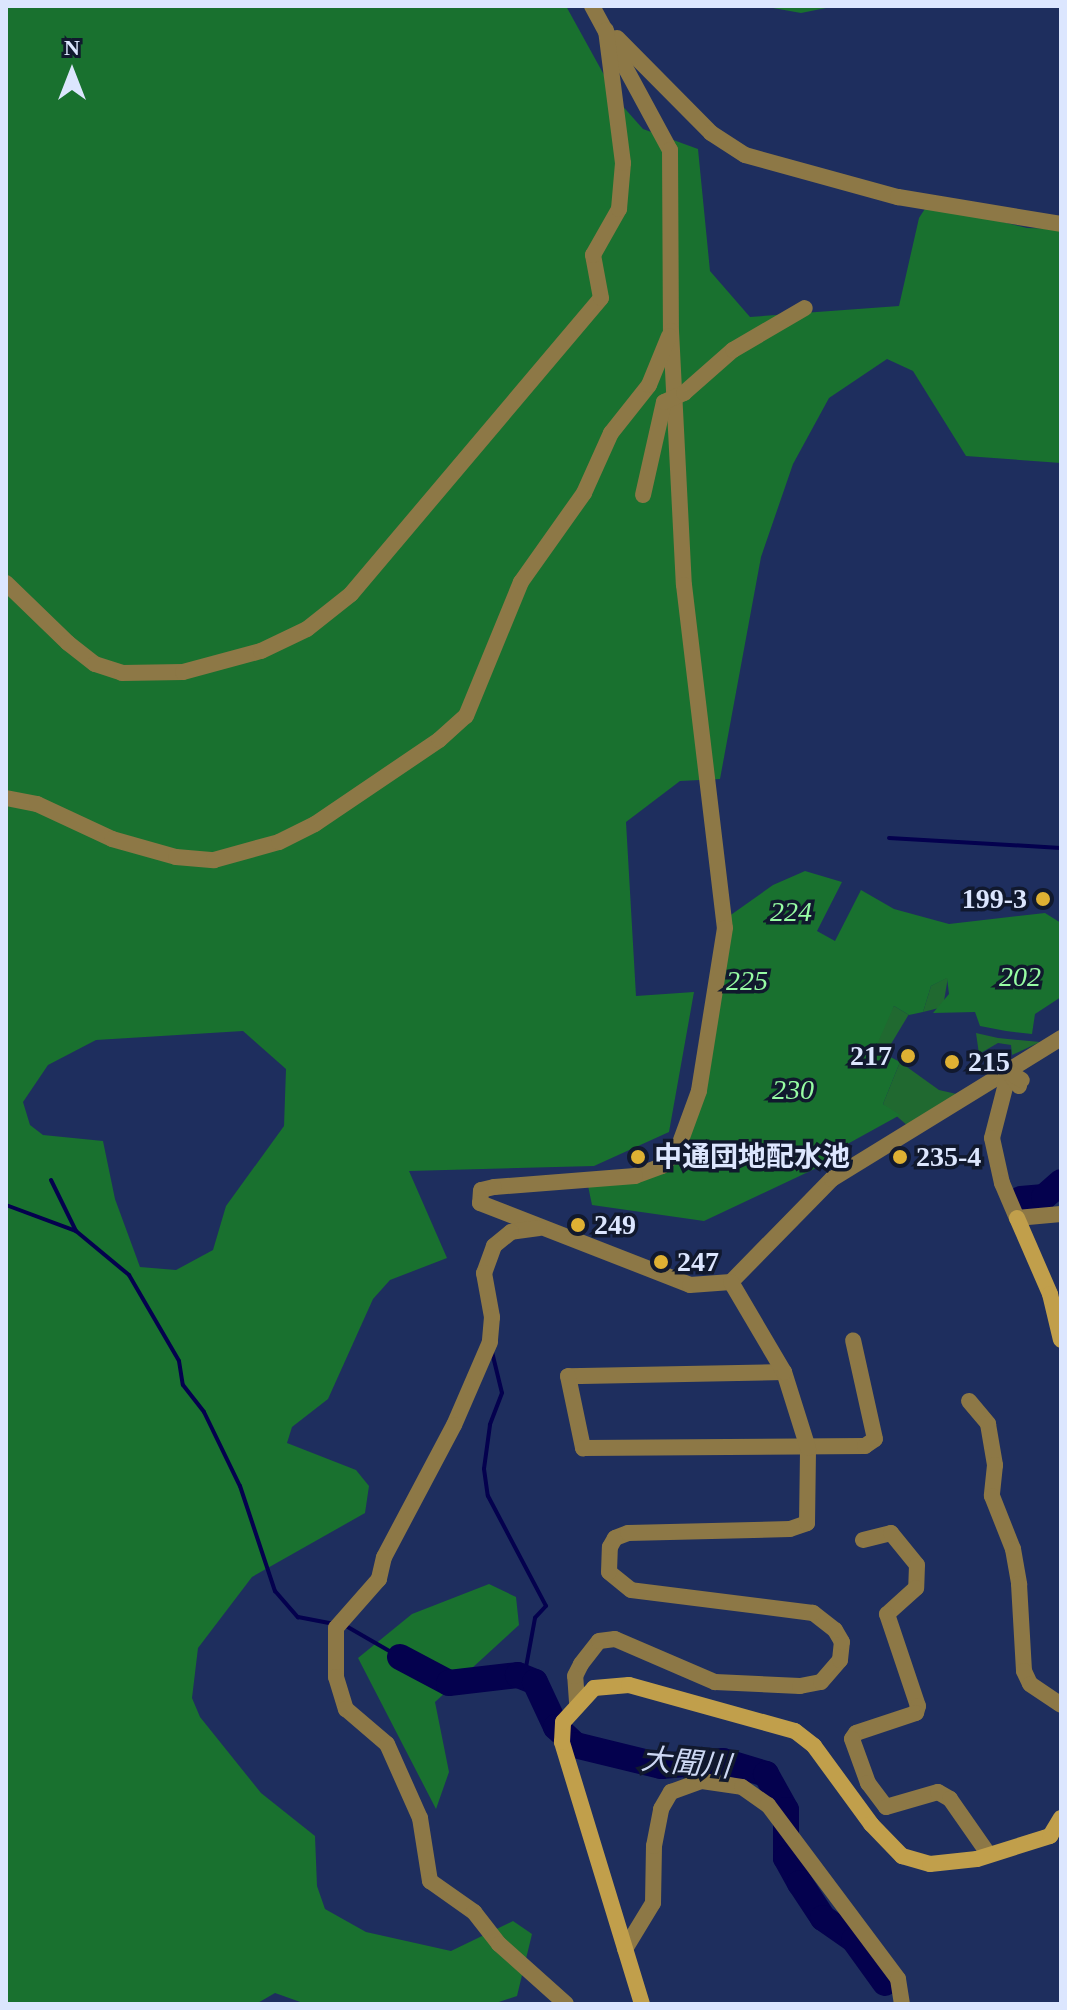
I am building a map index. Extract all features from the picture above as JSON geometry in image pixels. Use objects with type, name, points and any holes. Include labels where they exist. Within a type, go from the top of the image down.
[{"type":"street","points":[[592,6],[670,150],[671,331],[689,637],[725,919],[707,1040],[689,1129],[662,1166],[635,1176],[494,1187],[477,1196],[489,1209],[690,1285],[731,1282],[832,1179],[926,1128],[963,1097],[989,1099],[1017,1080],[1051,1041]]},
{"type":"street","points":[[606,29],[711,133],[745,155],[913,201],[1061,224]]},
{"type":"street","points":[[6,583],[68,643],[95,664],[122,673],[183,672],[261,651],[307,629],[351,594],[601,298],[593,255],[619,209],[623,163],[605,55],[606,29]]},
{"type":"street","points":[[643,495],[664,402],[675,394],[684,393],[733,350],[805,308]]},
{"type":"street","points":[[6,798],[37,804],[124,842],[176,857],[214,860],[268,845],[315,824],[439,740],[466,716],[521,582],[584,493],[611,433],[649,385],[671,331]]},
{"type":"street","points":[[989,1099],[1017,1080]]},
{"type":"street","points":[[989,1099],[992,1138],[1002,1183],[1050,1294],[1061,1340]]},
{"type":"street","points":[[1017,1218],[1061,1214]]},
{"type":"street","points":[[541,1227],[511,1232],[494,1246],[484,1273],[492,1317],[490,1342],[454,1425],[384,1557],[379,1579],[336,1628],[336,1677],[346,1709],[387,1744],[420,1818],[430,1881],[474,1912],[499,1944],[566,2004]]},
{"type":"street","points":[[577,1702],[575,1676],[581,1664],[599,1641],[615,1639],[715,1682],[800,1686],[821,1682],[834,1670],[842,1642],[835,1630],[813,1613],[631,1590],[616,1583],[607,1563],[615,1538],[628,1533],[790,1529],[807,1523],[808,1448],[784,1372],[731,1282]]},
{"type":"street","points":[[784,1372],[568,1376],[583,1448],[865,1446],[875,1439],[853,1340]]},
{"type":"street","points":[[969,1401],[988,1424],[995,1465],[992,1496],[1013,1549],[1019,1584],[1024,1671],[1030,1684],[1061,1705]]},
{"type":"street","points":[[863,1540],[891,1533],[917,1565],[916,1588],[887,1614],[918,1706],[916,1713],[856,1733],[852,1739],[868,1783],[886,1807],[938,1792],[950,1799],[989,1855]]},
{"type":"street","points":[[642,2004],[562,1742],[563,1722],[577,1702],[594,1688],[629,1685],[795,1731],[814,1746],[871,1824],[902,1856],[930,1864],[989,1855],[1050,1836],[1061,1818]]},
{"type":"street","points":[[625,1949],[653,1903],[654,1846],[661,1809],[671,1792],[702,1781],[742,1787],[768,1805],[898,1979],[902,2004]]},
{"type":"green space","points":[[6,6],[566,6],[619,102],[643,129],[698,149],[710,271],[750,317],[899,306],[919,218],[928,204],[1027,228],[1061,229],[1061,463],[966,456],[913,371],[887,359],[829,398],[793,464],[761,557],[720,779],[680,781],[626,822],[636,996],[694,992],[669,1132],[594,1166],[409,1171],[447,1258],[390,1280],[373,1299],[328,1399],[292,1427],[287,1443],[356,1470],[369,1486],[365,1513],[252,1577],[198,1648],[192,1698],[200,1717],[261,1793],[315,1836],[317,1886],[325,1909],[366,1932],[451,1951],[513,1921],[532,1934],[517,1996],[493,2004],[306,2004],[275,1993],[256,2004],[6,2004]],"holes":[[[243,1031],[286,1069],[284,1126],[226,1206],[213,1250],[176,1270],[140,1267],[115,1199],[103,1141],[43,1135],[30,1125],[23,1102],[48,1065],[96,1040]]]},
{"type":"green space","points":[[762,6],[836,6],[801,13]]},
{"type":"green space","points":[[805,871],[842,882],[817,931],[835,941],[861,890],[894,909],[949,924],[1045,913],[1061,923],[1061,997],[1035,1014],[1032,1034],[1006,1031],[980,1026],[975,1012],[933,1013],[949,994],[947,978],[931,986],[923,1012],[909,1015],[894,1006],[875,1049],[900,1062],[883,1104],[900,1115],[842,1147],[844,1155],[704,1221],[592,1205],[587,1181],[662,1165],[689,1129],[725,919],[773,885]]},
{"type":"green space","points":[[948,977],[943,1007],[923,1012],[931,986]]},
{"type":"green space","points":[[894,1006],[909,1015],[884,1055],[870,1046]]},
{"type":"green space","points":[[976,1033],[1040,1042],[1012,1055],[1011,1045],[998,1043],[979,1054]]},
{"type":"green space","points":[[900,1062],[939,1090],[961,1095],[909,1127],[883,1104]]},
{"type":"green space","points":[[489,1584],[516,1597],[519,1625],[435,1702],[449,1772],[436,1809],[358,1658],[412,1614]]},
{"type":"waterway","points":[[889,838],[1061,848]]},
{"type":"waterway","points":[[51,1180],[76,1231]]},
{"type":"waterway","points":[[1021,1199],[1044,1197],[1061,1182]]},
{"type":"waterway","points":[[6,1205],[76,1231],[129,1275],[179,1361],[183,1385],[204,1412],[240,1486],[275,1591],[298,1617],[334,1624]]},
{"type":"waterway","points":[[492,1352],[502,1393],[490,1425],[484,1469],[488,1496],[546,1606],[535,1618],[524,1678]]},
{"type":"waterway","points":[[346,1626],[400,1657]]},
{"type":"waterway","name":"大聞川","points":[[400,1657],[449,1683],[518,1675],[535,1682],[556,1727],[575,1745],[661,1766],[723,1761],[766,1774],[786,1810],[786,1858],[800,1883],[823,1918],[854,1940],[885,1983]]},
{"type":"place","name":"199-3","points":[[1043,899]]},
{"type":"place","name":"217","points":[[908,1056]]},
{"type":"place","name":"215","points":[[952,1062]]},
{"type":"place","name":"中通団地配水池","points":[[638,1157]]},
{"type":"place","name":"235-4","points":[[900,1157]]},
{"type":"place","name":"249","points":[[578,1225]]},
{"type":"place","name":"247","points":[[661,1262]]},
{"type":"park label","name":"224","points":[[791,912]]},
{"type":"park label","name":"202","points":[[1020,977]]},
{"type":"park label","name":"225","points":[[747,981]]},
{"type":"park label","name":"230","points":[[793,1090]]}]
